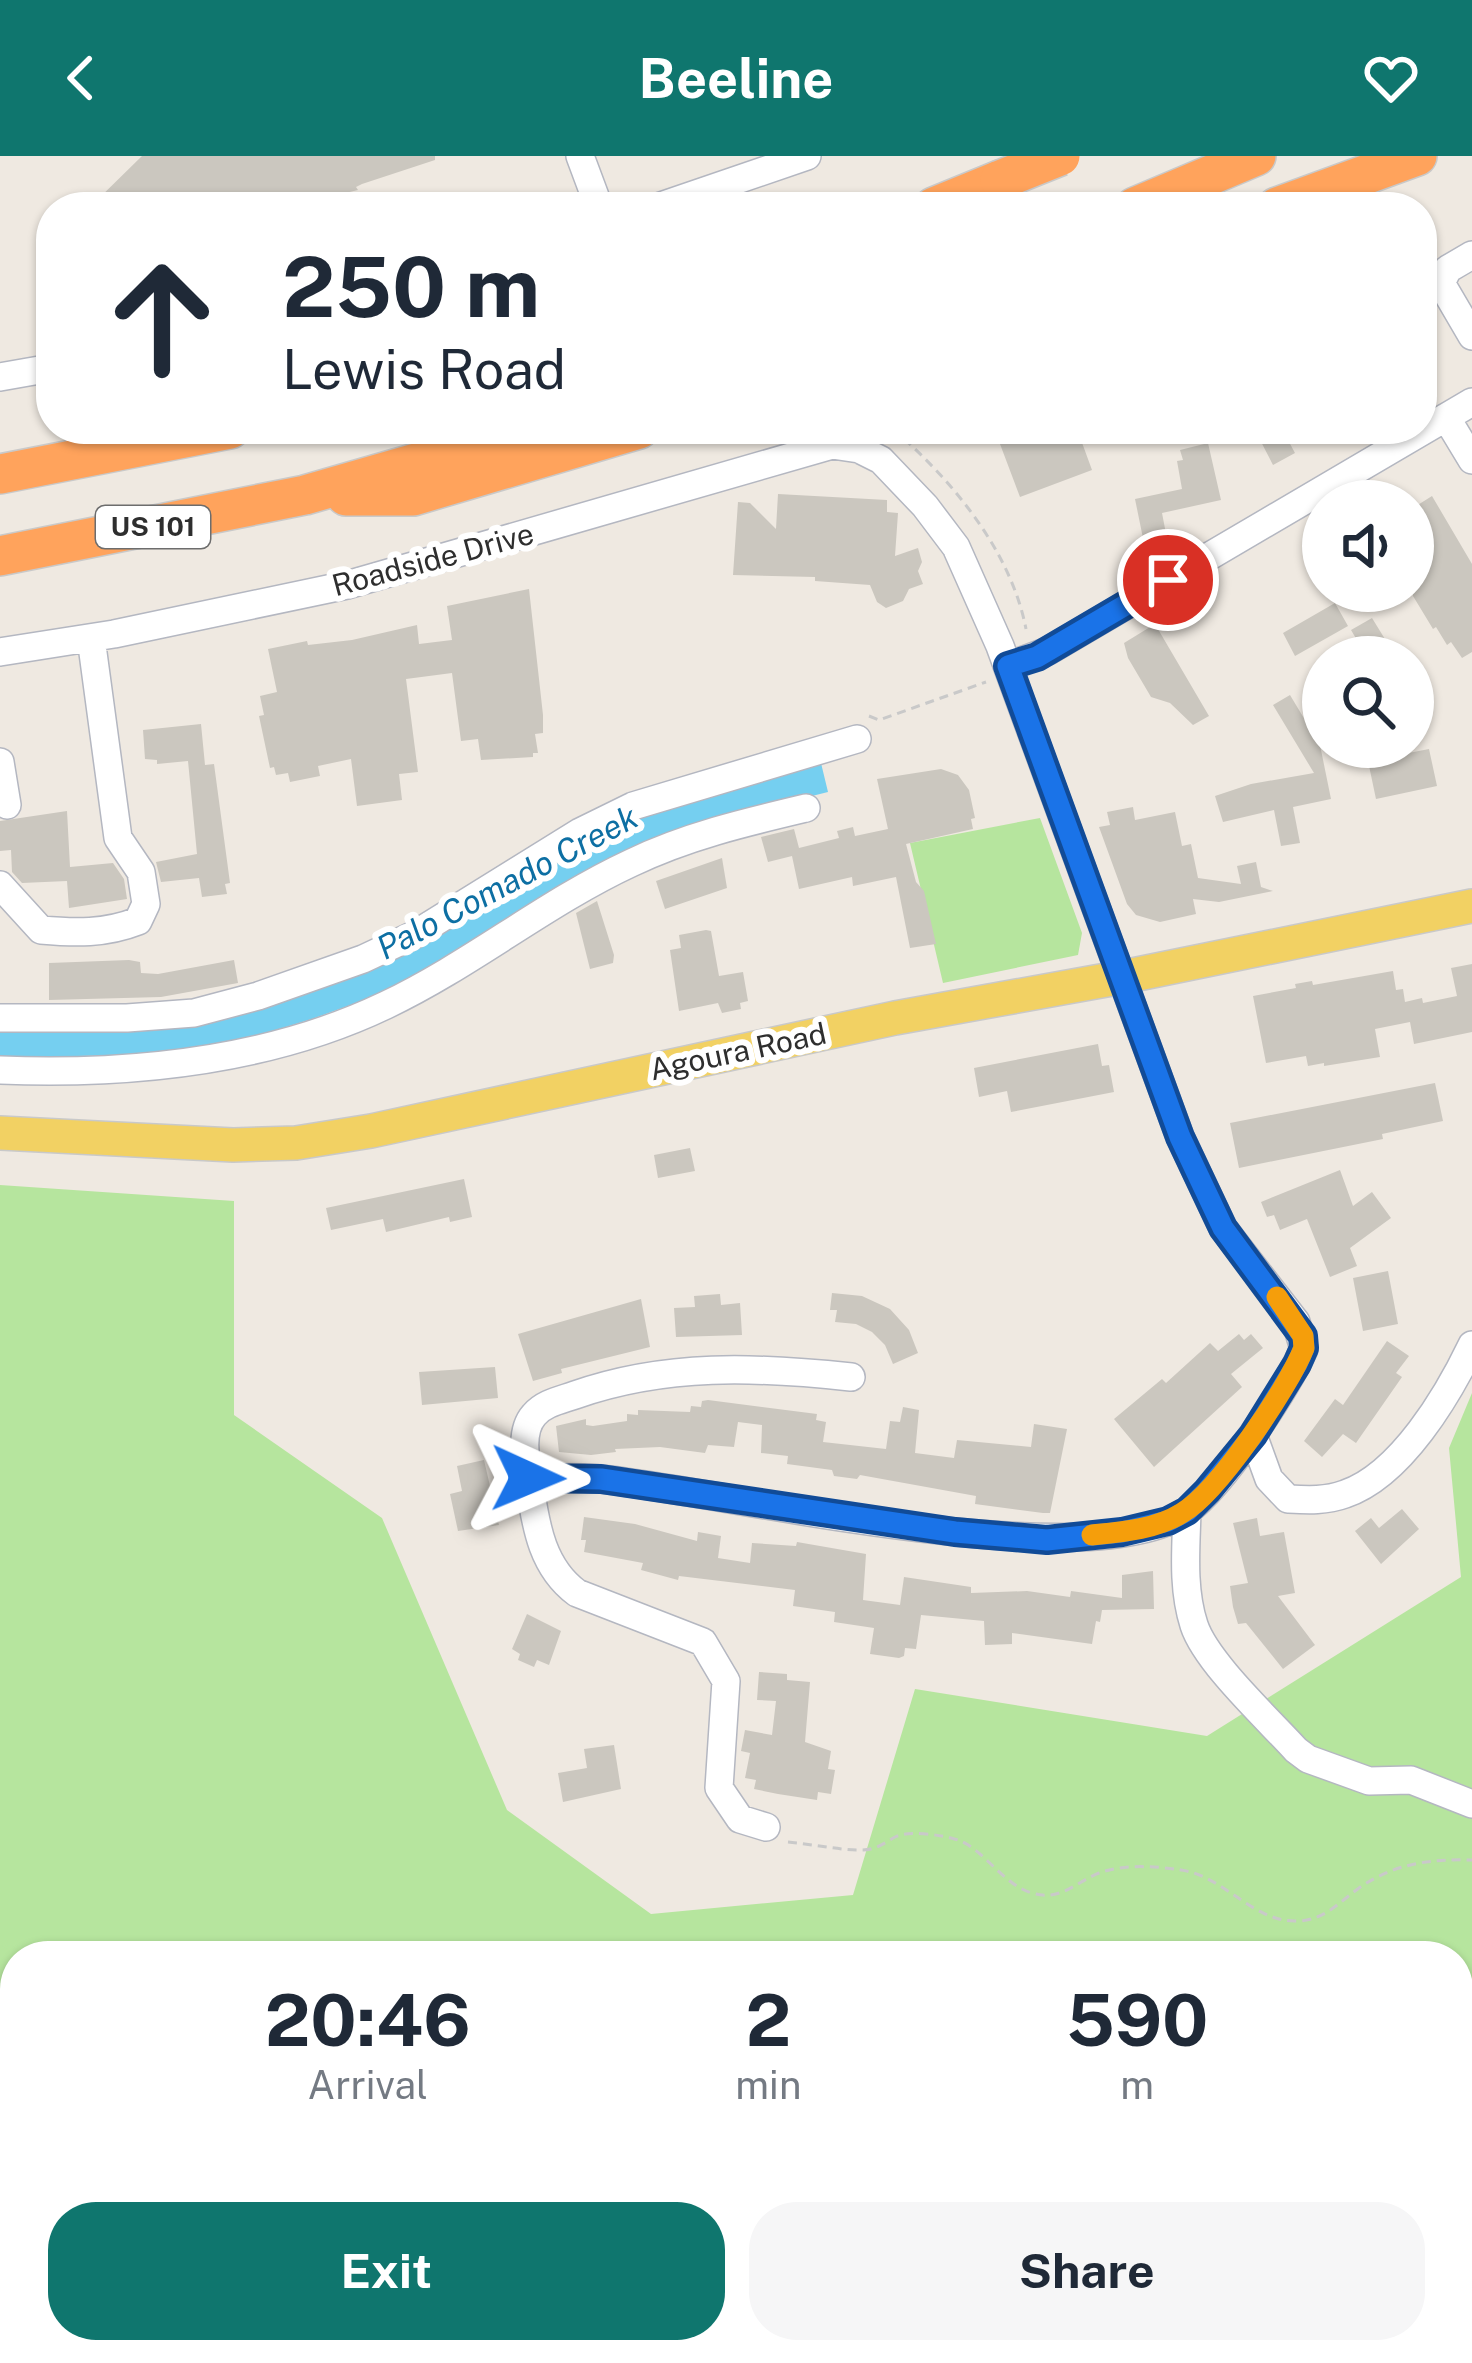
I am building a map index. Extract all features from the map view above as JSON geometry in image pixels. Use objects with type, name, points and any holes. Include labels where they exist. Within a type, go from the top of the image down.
[{"type":"highway","points":[[969,192],[1060,156]]},
{"type":"highway","points":[[1171,192],[1256,156]]},
{"type":"highway","points":[[1318,192],[1417,156]]},
{"type":"highway","points":[[0,474],[153,444]]},
{"type":"highway","name":"US 101","points":[[0,556],[304,495],[482,444]]},
{"type":"highway","points":[[304,495],[413,496],[588,444]]},
{"type":"main road","name":"Agoura Road","points":[[0,1133],[233,1145],[296,1143],[895,1018],[1472,906]]},
{"type":"street","points":[[580,156],[593,192]]},
{"type":"street","points":[[702,192],[808,156]]},
{"type":"street","points":[[1472,255],[1448,269],[1441,283],[1472,336]]},
{"type":"street","points":[[0,377],[36,371]]},
{"type":"street","points":[[1437,422],[1472,402]]},
{"type":"street","points":[[1446,417],[1472,460]]},
{"type":"street","points":[[528,1478],[601,1479],[955,1532],[1047,1540],[1122,1532],[1168,1521],[1187,1511],[1253,1435],[1297,1364],[1303,1336],[1223,1228],[1180,1137],[1123,977],[997,674],[1048,651],[1400,444]]},
{"type":"street","name":"Roadside Drive","points":[[0,652],[347,585],[832,445],[859,449],[899,476],[956,547],[997,674]]},
{"type":"street","points":[[0,885],[40,930],[115,930],[138,921],[146,904],[141,872],[118,838],[91,638]]},
{"type":"street","points":[[0,1018],[194,1013],[258,996],[363,959],[414,935],[580,832],[633,806],[857,739]]},
{"type":"street","points":[[0,762],[7,806]]},
{"type":"street","points":[[0,1070],[121,1070],[199,1061],[357,1018],[462,966],[550,908],[631,863],[734,825],[806,808]]},
{"type":"street","points":[[1253,1435],[1269,1479],[1288,1499],[1322,1500],[1348,1494],[1394,1462],[1455,1380],[1472,1345]]},
{"type":"street","points":[[766,1827],[740,1819],[719,1788],[726,1681],[717,1661],[703,1642],[594,1600],[561,1581],[550,1566],[535,1522],[525,1454],[532,1417],[549,1404],[599,1386],[710,1369],[765,1368],[851,1377]]},
{"type":"street","points":[[1187,1511],[1186,1574],[1195,1628],[1208,1651],[1296,1750],[1308,1759],[1369,1780],[1411,1780],[1472,1804]]},
{"type":"path","points":[[909,444],[954,488],[981,527],[1004,570],[1026,629]]},
{"type":"path","points":[[857,739],[867,726],[860,722],[859,713],[879,720],[997,674]]},
{"type":"path","points":[[766,1827],[772,1842],[862,1850],[900,1834],[961,1841],[1032,1894],[1069,1892],[1100,1873],[1132,1867],[1186,1870],[1228,1888],[1266,1916],[1293,1922],[1331,1911],[1361,1887],[1397,1868],[1435,1859],[1472,1861]]},
{"type":"green space","points":[[1040,818],[1082,933],[1078,955],[943,983],[910,843]]},
{"type":"green space","points":[[0,1185],[234,1201],[234,1415],[382,1518],[507,1810],[651,1914],[853,1895],[915,1689],[1207,1736],[1461,1577],[1449,1448],[1472,1393],[1472,1941],[0,1941]]},
{"type":"water","name":"Palo Comado Creek","points":[[821,763],[828,792],[736,815],[378,995],[312,1019],[253,1037],[156,1055],[0,1057],[0,1032],[155,1028],[262,1007],[613,826]]},
{"type":"building","points":[[142,156],[435,156],[435,160],[350,192],[105,192]]},
{"type":"building","points":[[1000,444],[1082,444],[1092,470],[1020,497]]},
{"type":"building","points":[[1208,444],[1221,500],[1162,513],[1168,544],[1145,548],[1135,499],[1182,489],[1180,450]]},
{"type":"building","points":[[1262,444],[1290,444],[1295,453],[1273,465]]},
{"type":"building","points":[[778,494],[887,500],[887,512],[898,513],[895,556],[918,548],[923,584],[886,608],[877,602],[870,585],[815,581],[815,577],[733,575],[738,502],[750,503],[776,529]]},
{"type":"building","points":[[1434,499],[1472,564],[1472,652],[1462,658],[1423,612],[1434,612]]},
{"type":"building","points":[[529,589],[543,715],[543,733],[535,734],[538,753],[533,757],[481,760],[478,739],[461,741],[452,673],[406,679],[418,772],[399,774],[402,800],[357,806],[351,759],[318,766],[320,776],[290,782],[288,773],[276,775],[274,767],[270,768],[259,716],[264,715],[260,696],[277,692],[268,649],[307,641],[308,645],[352,640],[417,625],[419,644],[452,640],[447,606]]},
{"type":"building","points":[[1319,612],[1340,612],[1348,626],[1330,636],[1302,636],[1302,652],[1295,656],[1283,633]]},
{"type":"building","points":[[1372,618],[1383,636],[1355,636],[1351,630]]},
{"type":"building","points":[[1155,624],[1209,716],[1193,725],[1170,703],[1151,697],[1128,658],[1124,643]]},
{"type":"building","points":[[1290,695],[1302,715],[1302,753],[1273,705]]},
{"type":"building","points":[[201,724],[205,765],[214,764],[230,883],[225,884],[227,894],[202,897],[199,878],[161,882],[156,862],[197,854],[188,761],[157,764],[157,760],[145,759],[143,730]]},
{"type":"building","points":[[1311,768],[1325,768],[1331,799],[1293,807],[1300,843],[1281,846],[1274,810],[1223,822],[1215,796],[1314,773]]},
{"type":"building","points":[[1369,768],[1433,768],[1437,786],[1376,799]]},
{"type":"building","points":[[941,769],[958,775],[969,790],[975,818],[971,819],[973,829],[906,844],[916,882],[924,891],[936,944],[910,948],[896,877],[853,886],[852,877],[799,889],[792,856],[768,862],[761,837],[794,829],[799,848],[839,838],[837,831],[853,827],[855,836],[888,829],[877,779]]},
{"type":"building","points":[[1133,807],[1135,820],[1175,812],[1182,846],[1191,844],[1198,878],[1241,884],[1237,866],[1256,862],[1261,887],[1273,891],[1219,902],[1193,899],[1196,914],[1160,922],[1136,915],[1127,904],[1099,827],[1110,825],[1107,812]]},
{"type":"building","points":[[67,811],[70,867],[113,863],[124,879],[127,899],[69,908],[67,881],[22,883],[12,872],[11,850],[0,851],[0,821]]},
{"type":"building","points":[[722,858],[727,888],[665,909],[656,881]]},
{"type":"building","points":[[597,901],[614,955],[613,963],[590,969],[576,913]]},
{"type":"building","points":[[711,931],[719,976],[743,972],[748,1001],[740,1003],[741,1009],[722,1013],[718,1003],[679,1011],[670,950],[681,948],[679,935]]},
{"type":"building","points":[[234,960],[238,983],[161,997],[49,1000],[49,963],[140,962],[141,973],[158,974]]},
{"type":"building","points":[[1472,964],[1472,1032],[1414,1044],[1410,1022],[1375,1029],[1380,1057],[1324,1066],[1308,1066],[1306,1056],[1266,1063],[1253,996],[1296,988],[1295,984],[1393,971],[1396,990],[1403,989],[1405,1002],[1422,998],[1423,1003],[1457,996],[1451,968]]},
{"type":"building","points":[[1098,1044],[1102,1066],[1109,1065],[1114,1092],[1011,1112],[1007,1091],[979,1097],[974,1068]]},
{"type":"building","points":[[1435,1083],[1443,1121],[1382,1134],[1383,1139],[1239,1168],[1230,1123]]},
{"type":"building","points":[[690,1148],[695,1171],[658,1178],[654,1155]]},
{"type":"building","points":[[1340,1170],[1353,1206],[1372,1192],[1391,1218],[1350,1248],[1357,1266],[1330,1277],[1307,1219],[1280,1230],[1261,1202]]},
{"type":"building","points":[[464,1179],[472,1217],[450,1222],[449,1217],[386,1232],[383,1219],[331,1230],[326,1208]]},
{"type":"building","points":[[1388,1271],[1398,1324],[1363,1331],[1353,1278]]},
{"type":"building","points":[[832,1293],[862,1296],[890,1309],[909,1330],[918,1353],[893,1364],[885,1345],[872,1332],[835,1322],[837,1310],[830,1310]]},
{"type":"building","points":[[720,1294],[721,1305],[740,1303],[742,1335],[676,1337],[674,1308],[695,1307],[694,1296]]},
{"type":"building","points":[[641,1299],[650,1347],[561,1369],[562,1373],[533,1381],[518,1334]]},
{"type":"building","points":[[1239,1334],[1244,1340],[1251,1334],[1263,1348],[1231,1374],[1242,1387],[1154,1467],[1114,1419],[1162,1379],[1166,1383],[1210,1343],[1218,1351]]},
{"type":"building","points":[[1387,1341],[1409,1356],[1396,1373],[1402,1377],[1356,1443],[1343,1434],[1322,1457],[1304,1441],[1335,1399],[1343,1405]]},
{"type":"building","points":[[495,1367],[498,1398],[422,1405],[419,1372]]},
{"type":"building","points":[[708,1400],[817,1414],[816,1420],[826,1422],[823,1442],[886,1449],[890,1421],[900,1422],[903,1407],[919,1410],[915,1453],[954,1458],[957,1440],[1031,1447],[1034,1424],[1067,1429],[1050,1513],[975,1504],[976,1496],[860,1475],[857,1479],[834,1476],[832,1470],[787,1464],[788,1456],[761,1453],[762,1425],[738,1422],[734,1447],[708,1445],[705,1453],[660,1447],[591,1455],[559,1452],[556,1426],[586,1419],[586,1425],[593,1426],[627,1421],[627,1414],[638,1415],[638,1410],[690,1412],[691,1406],[701,1407]]},
{"type":"building","points":[[484,1460],[499,1525],[458,1531],[450,1494],[462,1491],[457,1466]]},
{"type":"building","points":[[1402,1509],[1419,1529],[1381,1564],[1355,1531],[1371,1518],[1379,1528]]},
{"type":"building","points":[[584,1517],[635,1524],[697,1541],[698,1532],[721,1536],[718,1558],[750,1563],[752,1543],[796,1546],[797,1542],[866,1554],[863,1600],[900,1605],[904,1577],[971,1587],[971,1593],[1027,1591],[1070,1597],[1071,1591],[1122,1598],[1122,1575],[1153,1571],[1154,1609],[1102,1610],[1092,1644],[1012,1633],[1012,1644],[985,1645],[984,1621],[921,1615],[916,1649],[905,1648],[899,1658],[870,1654],[874,1628],[834,1622],[835,1612],[793,1606],[795,1590],[679,1576],[678,1580],[641,1570],[643,1563],[584,1552]]},
{"type":"building","points":[[1257,1518],[1260,1536],[1284,1532],[1295,1593],[1278,1596],[1315,1645],[1283,1669],[1246,1623],[1238,1624],[1233,1607],[1230,1586],[1248,1583],[1233,1523]]},
{"type":"building","points":[[527,1614],[561,1631],[549,1665],[537,1660],[534,1667],[518,1660],[520,1654],[512,1649]]},
{"type":"building","points":[[759,1672],[810,1682],[805,1742],[831,1751],[828,1769],[835,1770],[831,1794],[818,1792],[817,1800],[778,1794],[754,1789],[756,1780],[745,1778],[750,1753],[741,1751],[745,1730],[772,1735],[776,1701],[757,1700]]},
{"type":"building","points":[[614,1745],[621,1789],[563,1802],[558,1773],[587,1768],[584,1749]]},
{"type":"slow traffic","points":[[1092,1535],[1168,1521],[1187,1511],[1253,1435],[1304,1348],[1303,1336],[1277,1297]]},
{"type":"route","points":[[528,1478],[601,1479],[955,1532],[1047,1540],[1122,1532],[1168,1521],[1187,1511],[1207,1491],[1253,1435],[1297,1364],[1303,1336],[1223,1228],[1180,1137],[1008,666],[1037,657],[1168,580]]}]
